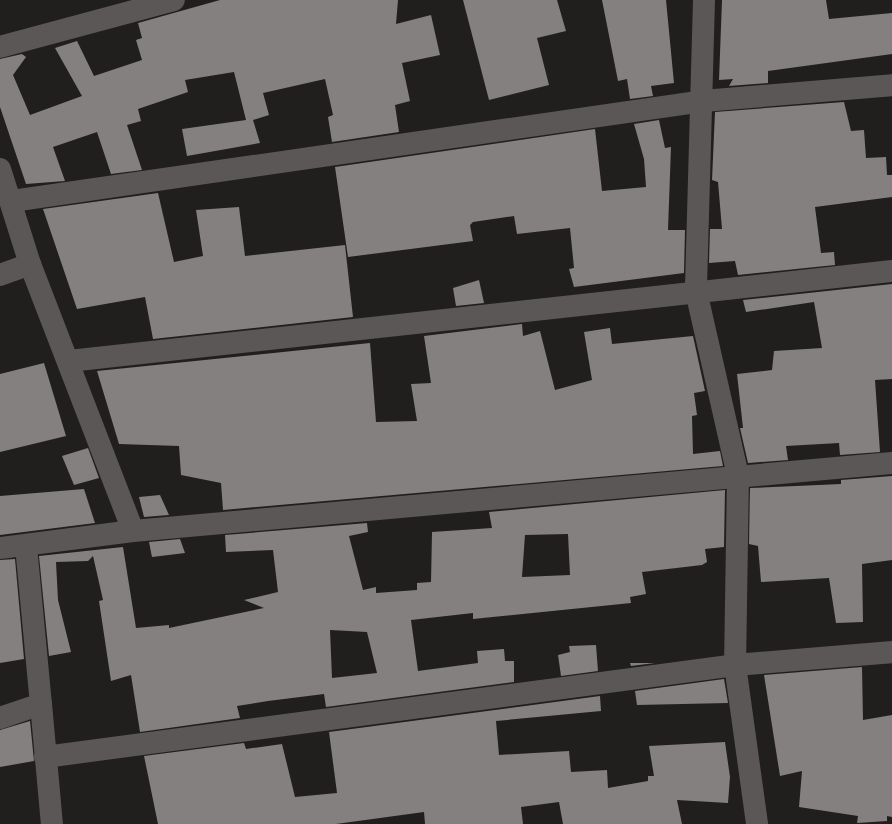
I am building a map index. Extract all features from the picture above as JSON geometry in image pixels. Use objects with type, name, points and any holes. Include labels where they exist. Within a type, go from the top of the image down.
[{"type":"street","points":[[0,47],[174,0]]},
{"type":"street","points":[[704,0],[703,101],[696,291],[738,476],[735,665],[757,824]]},
{"type":"street","points":[[12,201],[703,101],[892,85]]},
{"type":"street","points":[[0,169],[12,201],[30,264],[133,531]]},
{"type":"street","points":[[0,275],[30,264]]},
{"type":"street","points":[[69,362],[696,291],[892,271]]},
{"type":"street","points":[[0,548],[26,546],[133,531],[892,463]]},
{"type":"street","points":[[26,546],[42,704],[45,757],[52,824]]},
{"type":"street","points":[[45,757],[735,665],[892,652]]},
{"type":"street","points":[[0,718],[42,704]]},
{"type":"building","points":[[220,0],[398,0],[396,24],[431,15],[440,55],[402,63],[410,101],[395,105],[399,132],[332,142],[328,117],[333,115],[325,79],[263,93],[269,115],[253,120],[260,143],[187,156],[182,129],[246,120],[234,72],[185,80],[188,92],[138,109],[141,121],[127,125],[142,170],[111,174],[97,132],[53,147],[65,181],[26,184],[0,107],[0,59],[22,54],[26,57],[13,75],[30,115],[82,96],[55,48],[77,41],[94,76],[142,60],[136,40],[142,38],[138,23]]},
{"type":"building","points":[[463,0],[557,0],[566,31],[537,38],[549,85],[489,100]]},
{"type":"building","points":[[602,0],[666,0],[674,83],[651,86],[653,96],[630,99],[627,79],[618,81]]},
{"type":"building","points":[[722,0],[826,0],[829,19],[892,13],[892,54],[768,71],[768,83],[729,86],[733,79],[719,80]]},
{"type":"building","points":[[844,102],[851,131],[864,130],[866,158],[886,157],[887,175],[892,175],[892,197],[815,207],[821,253],[834,252],[835,265],[738,275],[735,261],[709,263],[710,229],[722,229],[718,182],[712,180],[715,112]]},
{"type":"building","points":[[659,120],[665,148],[671,147],[668,230],[685,230],[684,273],[574,287],[569,269],[574,268],[570,228],[517,234],[514,216],[473,222],[470,225],[473,241],[348,257],[335,167],[595,129],[602,191],[646,187],[644,159],[634,124]]},
{"type":"building","points":[[158,193],[174,262],[203,256],[196,210],[239,207],[245,256],[345,245],[353,317],[153,339],[145,297],[77,309],[43,209]]},
{"type":"building","points":[[479,280],[484,303],[456,306],[453,288]]},
{"type":"building","points":[[892,284],[892,379],[875,380],[880,452],[840,455],[839,443],[786,446],[788,460],[748,463],[740,428],[743,428],[737,374],[772,370],[774,351],[822,348],[814,302],[746,312],[743,300]]},
{"type":"building","points":[[522,324],[523,336],[540,331],[555,390],[592,380],[584,332],[610,328],[612,344],[693,336],[705,391],[694,393],[697,415],[692,416],[693,454],[720,451],[723,466],[223,510],[221,483],[181,475],[179,446],[119,444],[97,371],[370,343],[376,422],[417,421],[411,384],[431,383],[424,336]]},
{"type":"building","points":[[44,363],[66,436],[0,452],[0,374]]},
{"type":"building","points":[[88,448],[99,478],[74,485],[62,456]]},
{"type":"building","points":[[892,476],[892,560],[862,564],[863,622],[836,623],[829,578],[761,582],[758,546],[749,544],[750,488],[841,484],[841,480]]},
{"type":"building","points":[[84,489],[95,523],[0,535],[0,496]]},
{"type":"building","points":[[725,490],[724,547],[705,549],[707,562],[702,565],[642,572],[646,594],[630,597],[631,603],[473,619],[473,613],[411,620],[418,671],[478,663],[477,651],[504,649],[505,661],[514,661],[514,682],[326,707],[324,694],[268,701],[237,706],[240,718],[140,732],[131,675],[111,681],[99,601],[103,600],[93,556],[88,561],[56,562],[58,600],[71,652],[49,656],[39,556],[123,547],[136,628],[169,625],[169,628],[264,608],[244,600],[278,592],[273,550],[226,552],[225,535],[367,523],[368,532],[349,536],[363,590],[376,587],[376,593],[417,590],[417,583],[431,582],[432,532],[492,528],[489,512]],"holes":[[[568,534],[570,575],[522,577],[525,535]],[[330,630],[367,632],[377,673],[332,678]]]},
{"type":"building","points":[[160,495],[169,515],[144,517],[139,497]]},
{"type":"building","points":[[180,539],[185,553],[152,557],[149,542]]},
{"type":"building","points":[[15,559],[24,659],[0,663],[0,560]]},
{"type":"building","points":[[596,645],[598,671],[561,676],[558,655],[570,652],[569,646]]},
{"type":"building","points":[[630,663],[655,663],[631,666]]},
{"type":"building","points":[[862,667],[863,720],[892,715],[892,817],[887,816],[887,821],[857,823],[858,816],[799,807],[802,771],[780,776],[764,675]]},
{"type":"building","points":[[724,679],[728,703],[637,705],[635,691]]},
{"type":"building","points":[[600,696],[601,711],[496,721],[499,755],[569,751],[571,772],[607,770],[608,788],[648,781],[648,776],[654,776],[649,746],[725,742],[730,777],[728,803],[677,800],[682,824],[563,824],[559,802],[521,807],[523,824],[425,824],[424,812],[336,824],[158,824],[144,756],[244,743],[246,749],[282,744],[295,797],[337,793],[329,732]]},
{"type":"building","points":[[30,721],[34,761],[0,767],[0,730]]}]
